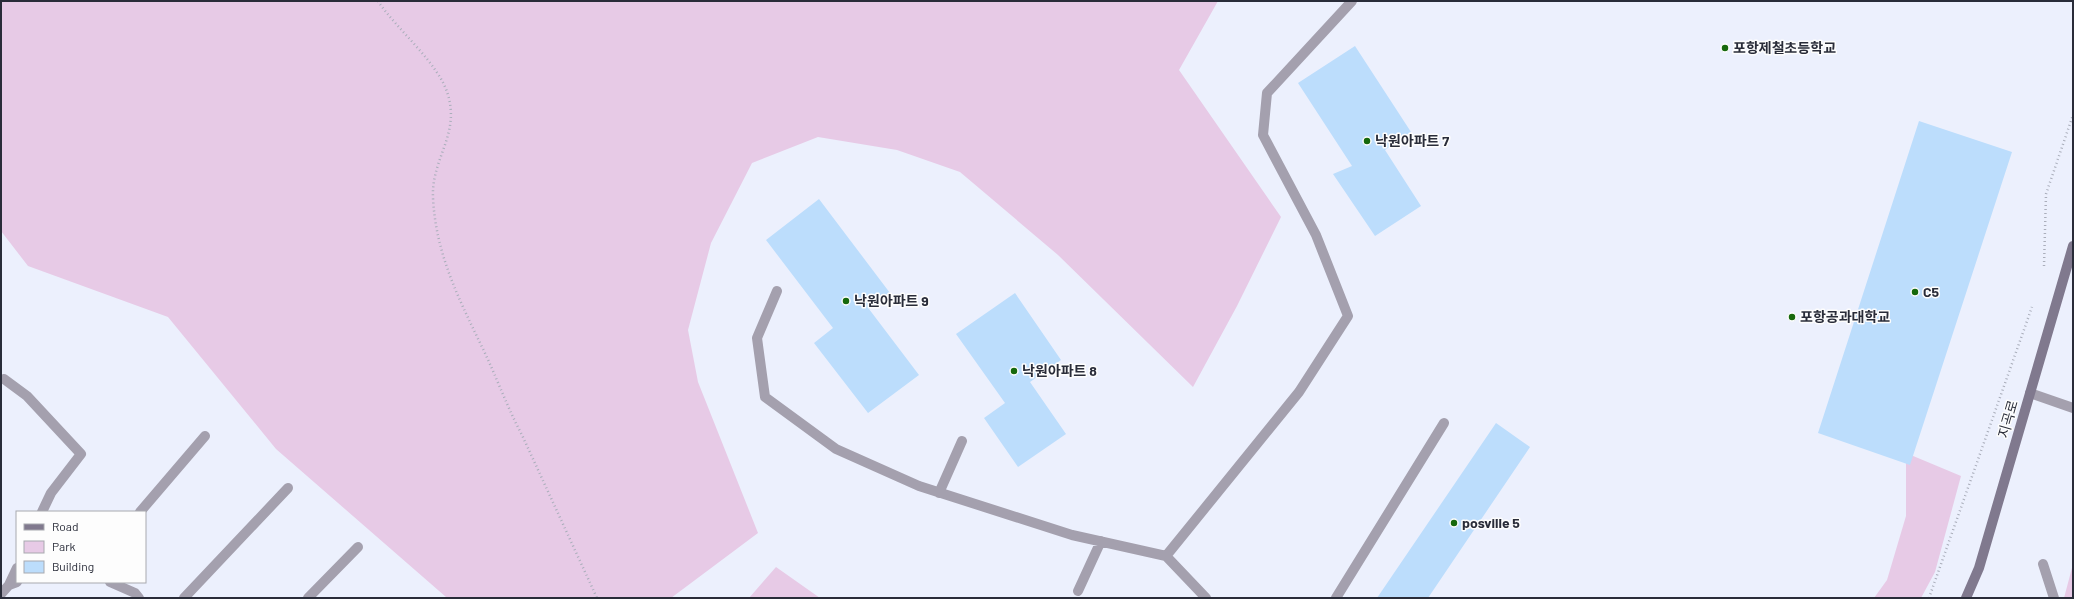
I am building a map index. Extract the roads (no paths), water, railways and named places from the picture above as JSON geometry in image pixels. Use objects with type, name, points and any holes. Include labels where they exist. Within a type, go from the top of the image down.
[{"type":"street","points":[[1166,556],[1298,392],[1348,316],[1316,235],[1263,135],[1268,92],[1352,1]]},
{"type":"street","name":"지곡로","points":[[1966,598],[1979,568],[2072,250]]},
{"type":"street","points":[[777,292],[758,338],[765,397],[836,449],[919,486],[1072,535],[1166,556],[1206,598]]},
{"type":"street","points":[[4,379],[27,396],[81,454],[51,494],[42,511]]},
{"type":"street","points":[[2030,393],[2073,408]]},
{"type":"street","points":[[1336,598],[1444,423]]},
{"type":"street","points":[[141,511],[205,436]]},
{"type":"street","points":[[939,492],[962,441]]},
{"type":"street","points":[[184,598],[288,488]]},
{"type":"street","points":[[1078,591],[1101,542]]},
{"type":"street","points":[[308,598],[358,548]]},
{"type":"street","points":[[2043,564],[2054,598]]},
{"type":"street","points":[[1,594],[13,583],[16,572]]},
{"type":"street","points":[[112,583],[135,593],[139,598]]},
{"type":"place","name":"포항제철초등학교","points":[[1725,48]]},
{"type":"place","name":"낙원아파트 7","points":[[1367,141]]},
{"type":"place","name":"C5","points":[[1915,292]]},
{"type":"place","name":"낙원아파트 9","points":[[846,301]]},
{"type":"place","name":"포항공과대학교","points":[[1792,317]]},
{"type":"place","name":"낙원아파트 8","points":[[1014,371]]},
{"type":"place","name":"posville 5","points":[[1454,523]]}]
